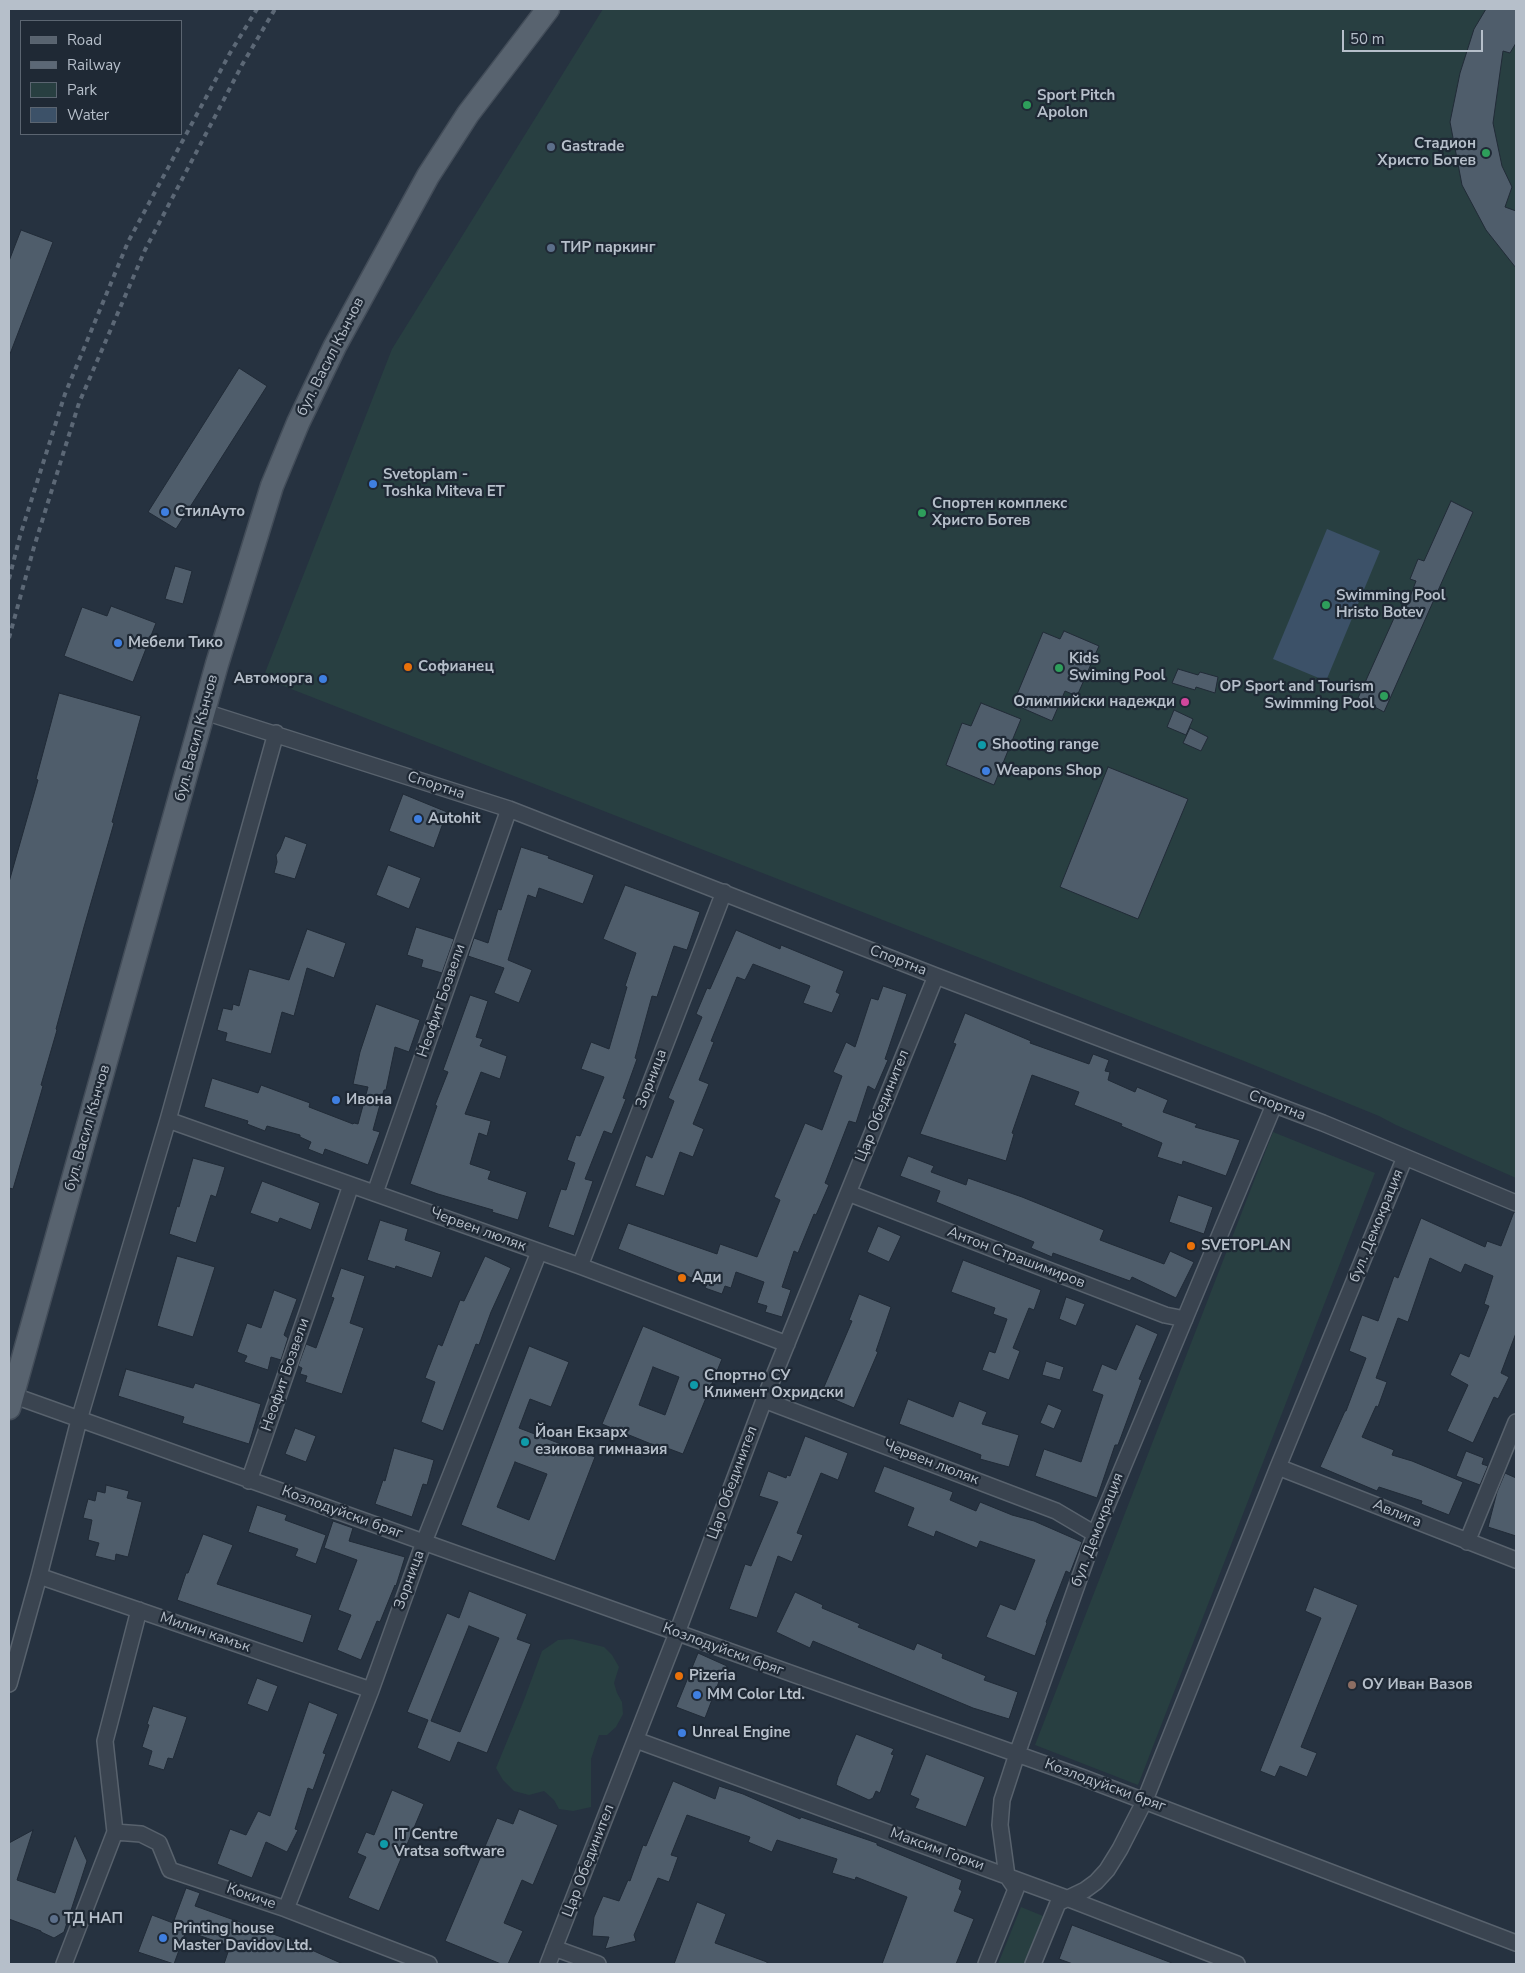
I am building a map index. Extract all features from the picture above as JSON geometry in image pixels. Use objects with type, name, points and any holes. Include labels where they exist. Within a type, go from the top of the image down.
[{"type":"main road","name":"бул. Васил Кънчов","points":[[10,1402],[218,664],[272,486],[298,423],[335,346],[428,176],[468,114],[548,9]]},
{"type":"street","name":"Спортна","points":[[205,712],[276,733],[509,809],[936,976],[1274,1105],[1516,1203]]},
{"type":"street","points":[[9,1684],[79,1420],[168,1120],[276,733]]},
{"type":"street","name":"Неофит Бозвели","points":[[375,1193],[509,809]]},
{"type":"street","name":"Зорница","points":[[580,1266],[724,892]]},
{"type":"street","name":"Цар Обединител","points":[[548,1964],[677,1633],[764,1400],[936,976]]},
{"type":"street","name":"бул. Демокрация","points":[[986,1964],[1016,1890],[1007,1876],[1000,1825],[1002,1800],[1017,1754],[1095,1534],[1274,1105]]},
{"type":"street","name":"Червен люляк","points":[[168,1120],[580,1266],[786,1344]]},
{"type":"street","name":"бул. Демокрация","points":[[1033,1964],[1058,1903],[1069,1899],[1096,1882],[1107,1870],[1145,1800],[1278,1467],[1405,1157]]},
{"type":"street","name":"Неофит Бозвели","points":[[250,1481],[351,1184]]},
{"type":"street","name":"Антон Страшимиров","points":[[848,1193],[1156,1311],[1185,1319]]},
{"type":"street","name":"Зорница","points":[[286,1909],[371,1690],[424,1542],[540,1252]]},
{"type":"street","name":"Червен люляк","points":[[764,1400],[1056,1511],[1095,1534]]},
{"type":"street","name":"Козлодуйски бряг","points":[[10,1402],[79,1420],[1017,1754],[1145,1800],[1516,1943]]},
{"type":"street","points":[[1467,1542],[1516,1422]]},
{"type":"street","name":"Авлига","points":[[1278,1467],[1516,1560]]},
{"type":"street","name":"Милин камък","points":[[39,1576],[371,1690]]},
{"type":"street","points":[[64,1964],[115,1832],[105,1742],[139,1610]]},
{"type":"street","name":"Максим Горки","points":[[636,1740],[1069,1899],[1204,1958],[1237,1964]]},
{"type":"street","name":"Кокиче","points":[[115,1832],[141,1834],[159,1843],[170,1870],[286,1909],[429,1964]]},
{"type":"street","points":[[554,1948],[598,1964]]},
{"type":"green space","name":"Спортен комплекс Христо Ботев","points":[[603,9],[1516,9],[1516,1178],[1379,1116],[1244,1061],[263,678],[392,349]]},
{"type":"green space","points":[[1273,1132],[1375,1173],[1138,1785],[1035,1745]]},
{"type":"green space","points":[[572,1639],[604,1647],[612,1655],[619,1667],[614,1683],[622,1702],[623,1714],[616,1727],[607,1735],[599,1735],[591,1759],[591,1807],[573,1811],[559,1809],[554,1800],[544,1791],[529,1795],[514,1791],[503,1780],[496,1768],[542,1651],[558,1640]]},
{"type":"green space","points":[[1021,1907],[1043,1916],[1024,1964],[998,1964]]},
{"type":"water","name":"Swimming Pool Hristo Botev","points":[[1327,529],[1380,551],[1326,681],[1273,659]]},
{"type":"building","name":"Стадион Христо Ботев","points":[[1486,9],[1516,9],[1516,43],[1510,53],[1503,51],[1493,123],[1502,166],[1512,187],[1505,207],[1516,211],[1516,268],[1486,230],[1462,185],[1450,122],[1460,73],[1474,29]]},
{"type":"building","points":[[21,230],[53,242],[9,354],[9,261]]},
{"type":"building","points":[[239,368],[267,386],[176,529],[148,512]]},
{"type":"building","points":[[1451,501],[1473,512],[1384,712],[1358,698],[1399,607],[1405,610],[1416,581],[1410,579],[1418,559],[1424,561]]},
{"type":"building","points":[[175,566],[192,571],[183,604],[165,599]]},
{"type":"building","points":[[111,606],[156,623],[133,682],[64,656],[82,607],[107,616]]},
{"type":"building","name":"Kids Swiming Pool","points":[[1064,631],[1099,646],[1077,696],[1065,691],[1052,721],[1013,704],[1043,632],[1060,639]]},
{"type":"building","points":[[1178,669],[1198,675],[1200,672],[1218,677],[1215,693],[1196,687],[1195,690],[1172,683]]},
{"type":"building","points":[[59,693],[141,716],[112,822],[114,823],[41,1085],[43,1086],[13,1189],[9,1188],[9,882],[38,780],[36,779]]},
{"type":"building","name":"Shooting range","points":[[981,703],[1021,719],[994,785],[946,765],[962,723],[971,726]]},
{"type":"building","points":[[1174,710],[1193,719],[1186,735],[1167,727]]},
{"type":"building","points":[[1190,728],[1208,737],[1201,751],[1183,743]]},
{"type":"building","points":[[1108,767],[1188,799],[1138,919],[1060,887]]},
{"type":"building","points":[[403,794],[447,812],[434,848],[389,831]]},
{"type":"building","points":[[285,836],[307,844],[295,879],[274,873],[277,862],[276,855]]},
{"type":"building","points":[[521,847],[549,856],[548,858],[594,875],[583,904],[539,888],[536,898],[528,895],[508,960],[532,970],[519,1003],[494,993],[504,968],[468,956],[474,938],[488,943],[498,909],[501,910]]},
{"type":"building","points":[[388,865],[421,878],[409,909],[376,895]]},
{"type":"building","points":[[625,885],[700,912],[687,950],[674,946],[657,997],[652,996],[635,1058],[637,1059],[623,1098],[626,1099],[612,1134],[604,1131],[585,1179],[593,1181],[574,1236],[548,1227],[561,1189],[566,1190],[575,1163],[567,1160],[576,1135],[580,1136],[604,1077],[581,1069],[591,1042],[609,1049],[627,987],[625,986],[636,953],[603,939]]},
{"type":"building","points":[[416,927],[454,939],[442,973],[421,967],[423,960],[407,955]]},
{"type":"building","points":[[307,929],[346,943],[334,978],[307,968],[294,1016],[282,1012],[271,1054],[225,1041],[227,1033],[217,1030],[223,1008],[232,1010],[233,1004],[239,1006],[249,969],[289,980]]},
{"type":"building","points":[[736,930],[780,949],[781,945],[844,971],[836,992],[840,994],[832,1013],[803,1003],[810,986],[753,964],[745,980],[737,977],[711,1041],[714,1042],[699,1080],[709,1084],[693,1124],[704,1129],[693,1157],[680,1152],[664,1196],[635,1186],[646,1155],[652,1158],[674,1101],[668,1098],[702,1017],[696,1014],[707,988],[710,989]]},
{"type":"building","points":[[883,986],[907,994],[885,1059],[888,1060],[875,1090],[868,1086],[856,1123],[849,1121],[825,1183],[829,1185],[816,1215],[814,1214],[798,1253],[794,1251],[782,1287],[791,1290],[782,1317],[765,1312],[767,1306],[757,1303],[764,1282],[736,1272],[731,1288],[725,1286],[722,1294],[705,1288],[707,1284],[618,1249],[628,1223],[717,1254],[720,1244],[757,1257],[780,1200],[774,1197],[805,1123],[822,1130],[842,1076],[833,1072],[846,1042],[855,1047],[871,998],[878,1000]]},
{"type":"building","points":[[470,995],[488,1001],[476,1037],[483,1039],[480,1046],[507,1056],[500,1079],[481,1072],[465,1114],[491,1121],[487,1136],[479,1133],[470,1164],[491,1171],[488,1179],[527,1192],[518,1220],[492,1212],[493,1210],[410,1184],[437,1106],[435,1105],[448,1072],[443,1070]]},
{"type":"building","points":[[376,1004],[420,1020],[409,1052],[395,1047],[386,1090],[384,1090],[373,1130],[380,1132],[368,1165],[325,1149],[323,1155],[308,1149],[311,1142],[300,1137],[300,1135],[267,1126],[265,1131],[247,1124],[248,1121],[204,1107],[212,1078],[258,1093],[261,1085],[310,1103],[309,1107],[353,1124],[358,1124],[368,1087],[353,1084],[360,1052]]},
{"type":"building","points":[[965,1013],[1031,1041],[1030,1043],[1089,1064],[1093,1054],[1109,1060],[1105,1071],[1110,1072],[1108,1080],[1135,1092],[1137,1087],[1168,1100],[1163,1112],[1197,1124],[1195,1127],[1240,1140],[1226,1176],[1183,1161],[1182,1165],[1157,1157],[1162,1143],[1121,1126],[1122,1124],[1074,1105],[1079,1092],[1032,1075],[1012,1133],[1014,1134],[1006,1161],[920,1134],[956,1044],[953,1043]]},
{"type":"building","points":[[908,1156],[934,1166],[931,1172],[966,1185],[968,1178],[1022,1197],[1104,1230],[1100,1240],[1164,1264],[1170,1251],[1194,1262],[1176,1298],[1132,1277],[1130,1281],[1053,1253],[1052,1257],[1031,1248],[1034,1242],[936,1202],[940,1191],[900,1176]]},
{"type":"building","points":[[193,1158],[225,1167],[216,1197],[211,1195],[196,1243],[169,1234]]},
{"type":"building","points":[[262,1181],[320,1203],[311,1230],[280,1218],[278,1223],[250,1213]]},
{"type":"building","points":[[1178,1195],[1213,1207],[1204,1234],[1169,1222]]},
{"type":"building","points":[[1514,1212],[1516,1212],[1516,1333],[1501,1373],[1509,1377],[1498,1399],[1494,1397],[1473,1443],[1447,1431],[1468,1385],[1450,1375],[1460,1353],[1469,1357],[1489,1306],[1484,1304],[1493,1276],[1465,1264],[1461,1273],[1430,1258],[1408,1322],[1398,1318],[1376,1378],[1387,1382],[1378,1407],[1376,1406],[1362,1437],[1394,1450],[1392,1455],[1412,1461],[1463,1482],[1449,1515],[1421,1504],[1422,1501],[1379,1487],[1377,1491],[1320,1467],[1346,1411],[1366,1358],[1349,1351],[1362,1315],[1378,1321],[1394,1276],[1398,1278],[1421,1218],[1485,1247],[1487,1241],[1501,1246]]},
{"type":"building","points":[[380,1220],[408,1229],[405,1240],[441,1252],[432,1278],[396,1266],[395,1269],[367,1260]]},
{"type":"building","points":[[878,1226],[901,1236],[889,1262],[867,1252]]},
{"type":"building","points":[[177,1256],[215,1267],[193,1337],[157,1326]]},
{"type":"building","points":[[485,1256],[511,1268],[491,1312],[479,1345],[476,1344],[443,1431],[421,1422],[435,1382],[425,1378],[438,1344],[442,1346],[460,1300],[464,1301]]},
{"type":"building","points":[[963,1260],[1041,1290],[1034,1310],[1029,1308],[1013,1348],[1020,1351],[1009,1380],[982,1370],[989,1351],[995,1353],[1007,1319],[993,1314],[995,1308],[951,1292]]},
{"type":"building","points":[[341,1268],[365,1276],[350,1323],[364,1328],[342,1394],[305,1382],[307,1376],[300,1374],[302,1368],[298,1366],[306,1344],[316,1348],[334,1298],[331,1297]]},
{"type":"building","points":[[274,1290],[297,1299],[284,1335],[288,1338],[281,1360],[271,1357],[268,1370],[244,1362],[247,1356],[237,1352],[247,1323],[261,1328]]},
{"type":"building","points":[[859,1294],[891,1307],[876,1351],[878,1352],[854,1408],[821,1394],[852,1321],[849,1320]]},
{"type":"building","points":[[1066,1297],[1085,1304],[1076,1326],[1059,1319]]},
{"type":"building","points":[[1136,1324],[1158,1334],[1139,1379],[1142,1380],[1118,1445],[1115,1445],[1097,1498],[1035,1476],[1044,1449],[1081,1462],[1103,1395],[1092,1391],[1102,1364],[1116,1370]]},
{"type":"building","name":"Спортно СУ Климент Охридски","points":[[643,1326],[722,1359],[683,1454],[667,1448],[666,1450],[602,1424]],"holes":[[[653,1367],[679,1377],[665,1415],[639,1405]]]},
{"type":"building","name":"Йоан Екзарх езикова гимназия","points":[[529,1346],[569,1362],[551,1407],[530,1399],[519,1428],[595,1457],[555,1561],[461,1525]],"holes":[[[515,1462],[547,1474],[529,1520],[497,1507]]]},
{"type":"building","points":[[1046,1361],[1064,1367],[1060,1380],[1042,1375]]},
{"type":"building","points":[[126,1369],[193,1388],[195,1383],[261,1404],[249,1444],[182,1423],[184,1417],[118,1396]]},
{"type":"building","points":[[908,1399],[953,1417],[959,1401],[987,1412],[982,1424],[1019,1435],[1009,1467],[980,1459],[981,1455],[899,1424]]},
{"type":"building","points":[[1048,1404],[1062,1410],[1054,1429],[1040,1423]]},
{"type":"building","points":[[295,1428],[316,1436],[306,1462],[285,1454]]},
{"type":"building","points":[[805,1436],[848,1453],[838,1480],[821,1473],[797,1533],[803,1535],[792,1562],[778,1556],[757,1618],[729,1609],[745,1564],[751,1566],[778,1502],[759,1496],[768,1471],[786,1478],[787,1475],[790,1476]]},
{"type":"building","points":[[394,1448],[434,1460],[427,1485],[423,1484],[412,1517],[375,1504],[383,1480],[385,1481]]},
{"type":"building","points":[[1466,1451],[1484,1458],[1482,1464],[1488,1466],[1480,1485],[1456,1476]]},
{"type":"building","points":[[884,1466],[953,1492],[950,1500],[976,1511],[980,1502],[1012,1515],[1034,1521],[1082,1542],[1070,1573],[1066,1571],[1035,1656],[986,1637],[1000,1604],[1015,1610],[1035,1560],[980,1541],[977,1548],[936,1531],[934,1537],[907,1526],[914,1508],[874,1492]]},
{"type":"building","points":[[1505,1473],[1516,1478],[1516,1536],[1488,1527],[1497,1492]]},
{"type":"building","points":[[106,1485],[129,1491],[127,1498],[142,1502],[128,1557],[116,1554],[115,1561],[95,1556],[99,1543],[88,1540],[92,1520],[83,1518],[88,1499],[95,1501],[97,1491],[105,1493]]},
{"type":"building","points":[[257,1505],[287,1515],[285,1520],[326,1535],[316,1564],[295,1556],[298,1549],[248,1532]]},
{"type":"building","points":[[333,1521],[353,1528],[349,1541],[405,1557],[396,1586],[380,1622],[377,1621],[361,1660],[337,1650],[351,1615],[338,1610],[357,1560],[324,1548]]},
{"type":"building","points":[[203,1534],[233,1545],[217,1584],[312,1615],[303,1643],[177,1600],[186,1573],[188,1573]]},
{"type":"building","points":[[1314,1587],[1358,1605],[1301,1747],[1317,1753],[1307,1777],[1280,1766],[1275,1777],[1260,1771],[1321,1618],[1305,1611]]},
{"type":"building","points":[[469,1591],[527,1614],[517,1639],[531,1644],[487,1753],[458,1742],[450,1762],[417,1748],[428,1720],[407,1712],[447,1613],[459,1618]],"holes":[[[469,1626],[499,1638],[460,1732],[431,1721]]]},
{"type":"building","points":[[795,1592],[823,1605],[822,1608],[860,1624],[858,1627],[914,1650],[917,1643],[943,1654],[942,1658],[986,1676],[984,1680],[1018,1692],[1009,1719],[973,1708],[813,1641],[810,1648],[776,1632]]},
{"type":"building","name":"MM Color Ltd.","points":[[698,1653],[727,1666],[705,1718],[676,1707]]},
{"type":"building","points":[[257,1678],[278,1686],[268,1712],[247,1704]]},
{"type":"building","points":[[309,1702],[338,1714],[323,1753],[326,1754],[313,1790],[308,1788],[295,1829],[298,1830],[287,1852],[266,1842],[252,1878],[217,1864],[230,1829],[246,1835],[258,1811],[270,1816]]},
{"type":"building","points":[[153,1706],[187,1717],[173,1759],[168,1758],[164,1770],[148,1765],[152,1751],[142,1747]]},
{"type":"building","points":[[856,1734],[894,1749],[891,1754],[894,1755],[880,1793],[876,1791],[873,1798],[869,1800],[836,1785]]},
{"type":"building","points":[[926,1754],[985,1777],[966,1827],[915,1808],[919,1799],[910,1795]]},
{"type":"building","points":[[673,1781],[715,1799],[719,1786],[743,1794],[800,1819],[801,1817],[877,1843],[877,1845],[962,1880],[959,1889],[962,1891],[954,1911],[974,1919],[956,1964],[882,1964],[907,1897],[856,1877],[855,1880],[832,1873],[837,1859],[777,1840],[772,1852],[748,1842],[750,1837],[687,1815],[671,1855],[678,1857],[669,1882],[658,1878],[634,1935],[636,1941],[605,1949],[609,1937],[592,1936],[594,1917],[603,1896],[619,1901],[628,1880],[630,1881],[643,1845],[646,1846]]},
{"type":"building","name":"IT Centre Vratsa software","points":[[392,1790],[424,1804],[379,1911],[348,1898],[366,1857],[357,1853],[366,1832],[374,1835]]},
{"type":"building","points":[[519,1809],[558,1825],[533,1885],[522,1880],[504,1923],[523,1931],[508,1964],[501,1964],[445,1941],[497,1818],[513,1824]]},
{"type":"building","points":[[33,1830],[17,1880],[55,1893],[75,1835],[87,1861],[64,1932],[54,1938],[9,1919],[9,1843]]},
{"type":"building","points":[[186,1888],[200,1893],[195,1906],[287,1939],[343,1964],[224,1964],[230,1946],[186,1931],[174,1964],[138,1952],[152,1915],[173,1923]]},
{"type":"building","points":[[697,1902],[726,1914],[715,1943],[767,1962],[767,1964],[674,1964]]},
{"type":"building","points":[[1072,1925],[1172,1964],[1073,1964],[1059,1959]]},
{"type":"railway","points":[[9,579],[20,536],[65,394],[128,242],[230,53],[257,9]]},
{"type":"railway","points":[[9,638],[34,547],[79,403],[145,250],[242,65],[275,9]]},
{"type":"place","name":"Sport Pitch Apolon","points":[[1027,105]]},
{"type":"place","name":"Gastrade","points":[[551,147]]},
{"type":"place","name":"Стадион Христо Ботев","points":[[1486,153]]},
{"type":"place","name":"ТИР паркинг","points":[[551,248]]},
{"type":"place","name":"Svetoplam - Toshka Miteva ET","points":[[373,484]]},
{"type":"place","name":"СтилАуто","points":[[165,512]]},
{"type":"place","name":"Спортен комплекс Христо Ботев","points":[[922,513]]},
{"type":"place","name":"Swimming Pool Hristo Botev","points":[[1326,605]]},
{"type":"place","name":"Мебели Тико","points":[[118,643]]},
{"type":"place","name":"Софианец","points":[[408,667]]},
{"type":"place","name":"Kids Swiming Pool","points":[[1059,668]]},
{"type":"place","name":"Автоморга","points":[[323,679]]},
{"type":"place","name":"OP Sport and Tourism Swimming Pool","points":[[1384,696]]},
{"type":"place","name":"Олимпийски надежди","points":[[1185,702]]},
{"type":"place","name":"Shooting range","points":[[982,745]]},
{"type":"place","name":"Weapons Shop","points":[[986,771]]},
{"type":"place","name":"Autohit","points":[[418,819]]},
{"type":"place","name":"Ивона","points":[[336,1100]]},
{"type":"place","name":"SVETOPLAN","points":[[1191,1246]]},
{"type":"place","name":"Ади","points":[[682,1278]]},
{"type":"place","name":"Спортно СУ Климент Охридски","points":[[694,1385]]},
{"type":"place","name":"Йоан Екзарх езикова гимназия","points":[[525,1442]]},
{"type":"place","name":"Pizeria","points":[[679,1676]]},
{"type":"place","name":"ОУ Иван Вазов","points":[[1352,1685]]},
{"type":"place","name":"MM Color Ltd.","points":[[697,1695]]},
{"type":"place","name":"Unreal Engine","points":[[682,1733]]},
{"type":"place","name":"IT Centre Vratsa software","points":[[384,1844]]},
{"type":"place","name":"ТД НАП","points":[[54,1919]]},
{"type":"place","name":"Printing house Master Davidov Ltd.","points":[[163,1938]]}]
